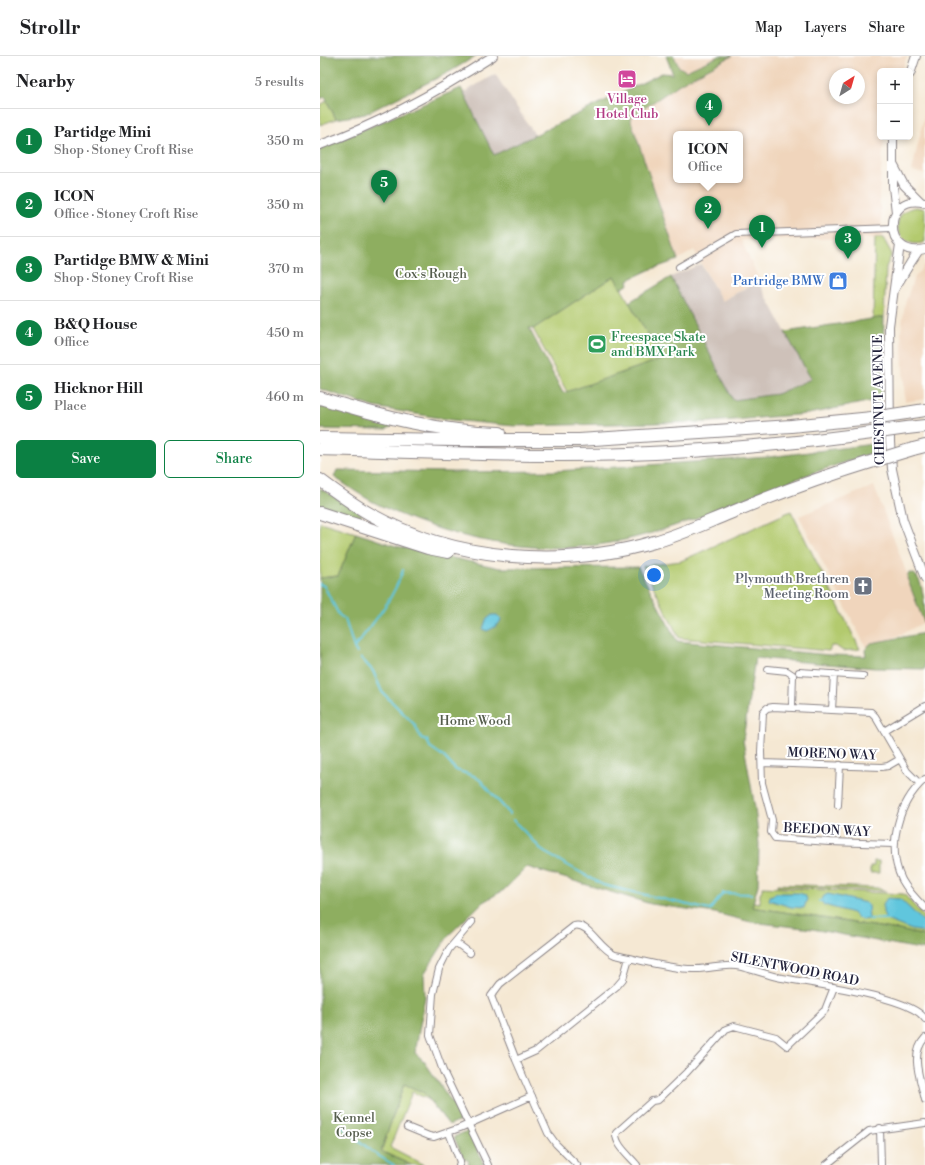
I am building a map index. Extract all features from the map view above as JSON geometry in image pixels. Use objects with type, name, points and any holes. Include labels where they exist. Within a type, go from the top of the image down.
[{"type":"highway","points":[[320,398],[381,417],[437,427],[495,433],[578,435],[601,438]]},
{"type":"highway","points":[[320,438],[456,440],[601,438],[798,426],[872,418],[925,410]]},
{"type":"highway","points":[[320,449],[501,454],[628,454],[765,445],[925,426]]},
{"type":"highway","points":[[320,480],[363,510],[390,524],[455,547],[499,555],[565,558],[639,547],[678,535],[730,513],[836,473],[925,446]]},
{"type":"highway","points":[[320,457],[339,457],[366,451]]},
{"type":"highway","points":[[320,513],[428,548],[480,557],[499,555]]},
{"type":"street","points":[[320,145],[403,109],[458,79],[494,56]]},
{"type":"street","points":[[912,68],[916,56]]},
{"type":"street","points":[[893,140],[896,212],[892,228],[893,234],[900,244],[912,250],[922,250]]},
{"type":"street","points":[[893,164],[904,184],[922,202]]},
{"type":"street","points":[[896,212],[906,203],[922,202]]},
{"type":"street","points":[[679,267],[736,234],[892,228]]},
{"type":"street","name":"CHESTNUT AVENUE","points":[[900,244],[889,326],[890,442],[892,469],[903,520],[925,578]]},
{"type":"street","name":"CHESTNUT AVENUE","points":[[894,290],[910,262],[922,250]]},
{"type":"street","points":[[768,669],[787,671],[793,675],[792,707]]},
{"type":"street","points":[[799,672],[863,676]]},
{"type":"street","points":[[832,710],[834,674]]},
{"type":"street","points":[[884,731],[925,706]]},
{"type":"street","name":"BEEDON WAY","points":[[894,844],[830,842],[775,838],[771,832],[772,820],[762,783],[762,718],[764,709],[770,707],[792,707],[871,712],[875,716],[907,771],[923,781]]},
{"type":"street","name":"MORENO WAY","points":[[762,763],[882,767],[888,766],[900,759]]},
{"type":"street","points":[[838,805],[840,765]]},
{"type":"street","points":[[923,781],[904,807],[894,844],[896,862],[902,880],[925,908]]},
{"type":"street","points":[[472,922],[454,942],[441,963],[433,994],[430,1035],[443,1071],[488,1165]]},
{"type":"street","name":"SILENTWOOD ROAD","points":[[577,1165],[552,1139],[516,1060],[491,998],[493,991],[497,986],[571,928],[578,925],[588,930],[607,952],[629,958],[692,969],[736,966],[776,977],[834,987],[896,1002],[922,1014],[925,1019]]},
{"type":"street","points":[[454,942],[470,953]]},
{"type":"street","points":[[516,1060],[536,1051],[617,986],[623,979],[629,958]]},
{"type":"street","points":[[638,1165],[619,1144],[616,1138],[616,1133],[652,1101],[658,1100],[664,1095],[726,1029],[734,1026],[776,1037],[787,1046],[825,1010],[834,987]]},
{"type":"street","points":[[925,1038],[919,1045],[916,1053],[925,1100]]},
{"type":"street","points":[[407,1127],[431,1137],[449,1133],[532,1096]]},
{"type":"street","points":[[826,1165],[869,1131],[880,1128],[925,1123]]},
{"type":"street","points":[[880,1128],[881,1165]]},
{"type":"street","points":[[449,1133],[460,1162],[458,1165]]},
{"type":"shaded area","points":[[669,56],[719,56],[676,76]]},
{"type":"shaded area","points":[[732,56],[907,56],[903,68],[877,68],[877,140],[884,140],[879,196],[883,238],[741,240],[759,279],[722,301],[694,250],[678,260],[630,118],[679,84]]},
{"type":"shaded area","points":[[495,74],[535,135],[494,156],[463,93]]},
{"type":"shaded area","points":[[925,112],[925,174],[912,171]]},
{"type":"shaded area","points":[[701,264],[722,301],[758,281],[811,379],[777,394],[733,400],[671,277]]},
{"type":"shaded area","points":[[925,264],[925,399],[905,402],[901,332],[905,304],[913,280]]},
{"type":"shaded area","points":[[874,486],[905,569],[925,615],[925,622],[868,651],[799,516]]},
{"type":"green space","points":[[320,56],[476,56],[451,71],[365,114],[336,119],[325,97],[320,99]]},
{"type":"green space","name":"Cox's Rough","points":[[666,56],[674,56],[679,67],[686,71],[719,56],[732,56],[681,83],[630,118],[678,260],[649,270],[628,280],[629,284],[621,289],[614,276],[533,329],[529,328],[563,393],[662,359],[629,302],[671,277],[733,400],[777,394],[811,379],[785,332],[884,317],[882,399],[808,414],[709,422],[514,426],[452,420],[374,407],[320,389],[320,148],[461,88],[494,155],[662,73],[673,74]]},
{"type":"green space","points":[[327,101],[336,119],[320,125],[320,105]]},
{"type":"green space","points":[[916,207],[925,209],[925,242],[915,244],[902,237],[898,230],[898,223],[900,216],[906,210]]},
{"type":"green space","points":[[875,238],[883,238],[892,254],[886,267],[884,317],[873,320]]},
{"type":"green space","name":"Freespace Skate and BMX Park","points":[[614,276],[662,359],[567,392],[533,329]]},
{"type":"green space","points":[[320,403],[388,422],[392,426],[386,430],[320,429]]},
{"type":"green space","points":[[881,443],[881,450],[795,479],[680,524],[635,538],[612,543],[562,548],[506,544],[479,540],[452,533],[375,503],[334,477],[337,470],[454,472],[556,471],[769,457]]},
{"type":"green space","points":[[320,488],[362,514],[359,519],[320,506]]},
{"type":"green space","points":[[791,511],[860,649],[843,651],[836,646],[831,646],[829,651],[679,638],[643,566],[681,561]]},
{"type":"green space","points":[[320,522],[356,533],[338,576],[320,578]]},
{"type":"green space","name":"Home Wood","points":[[356,533],[396,546],[500,568],[638,567],[677,641],[830,655],[866,656],[865,650],[871,643],[925,633],[925,669],[875,668],[755,658],[743,740],[755,808],[759,844],[758,885],[752,907],[899,930],[925,936],[925,950],[812,929],[751,922],[715,913],[651,904],[527,867],[504,890],[483,902],[449,935],[424,974],[425,997],[415,1053],[424,1061],[463,1119],[449,1125],[424,1093],[404,1084],[381,1151],[411,1165],[320,1165],[320,578],[338,576]]},
{"type":"green space","points":[[909,573],[914,574],[921,585],[925,625],[907,578]]},
{"type":"green space","points":[[874,861],[879,861],[879,873],[870,873],[870,866],[874,866]]},
{"type":"green space","points":[[778,884],[879,888],[886,891],[777,886]]},
{"type":"green space","points":[[763,887],[904,894],[925,918],[925,936],[899,930],[751,907],[753,902],[760,903],[760,894]]},
{"type":"green space","points":[[404,1084],[424,1092],[447,1122],[428,1099],[412,1092],[390,1147],[425,1165],[411,1165],[381,1152]]},
{"type":"green space","points":[[469,1130],[484,1165],[468,1165],[469,1161],[463,1158],[454,1137]]},
{"type":"water","points":[[492,615],[497,615],[501,619],[496,626],[487,631],[483,629],[486,620]]},
{"type":"water","points":[[777,893],[799,893],[805,895],[807,899],[804,908],[791,907],[769,900],[770,896]]},
{"type":"water","points":[[828,894],[866,903],[868,906],[869,919],[864,920],[857,918],[853,913],[824,905],[821,901],[824,896]]},
{"type":"water","points":[[887,898],[900,899],[925,923],[925,932],[912,930],[886,920],[883,909]]},
{"type":"waterway","points":[[354,648],[388,601],[403,570]]},
{"type":"waterway","points":[[320,584],[324,586],[339,615],[345,619],[357,653]]},
{"type":"waterway","points":[[361,658],[373,671],[382,692],[415,725],[421,738],[427,740],[430,747],[443,756],[456,770],[474,776],[480,780],[510,814]]},
{"type":"waterway","points":[[513,820],[544,852],[603,885],[710,910],[723,893],[752,894]]},
{"type":"waterway","points":[[869,919],[886,919]]},
{"type":"waterway","points":[[341,1126],[374,1153],[394,1165]]},
{"type":"place","name":"Village Hotel Club","points":[[627,79]]},
{"type":"place","name":"B&Q House","points":[[709,126]]},
{"type":"place","name":"Hicknor Hill","points":[[384,203]]},
{"type":"place","name":"ICON","points":[[708,229]]},
{"type":"place","name":"Partidge Mini","points":[[762,248]]},
{"type":"place","name":"Partidge BMW & Mini","points":[[848,259]]},
{"type":"place","name":"Partridge BMW","points":[[838,281]]},
{"type":"place","name":"Freespace Skate and BMX Park","points":[[597,344]]},
{"type":"place","name":"Plymouth Brethren Meeting Room","points":[[863,586]]},
{"type":"park label","name":"Kennel Copse","points":[[354,1126]]}]
